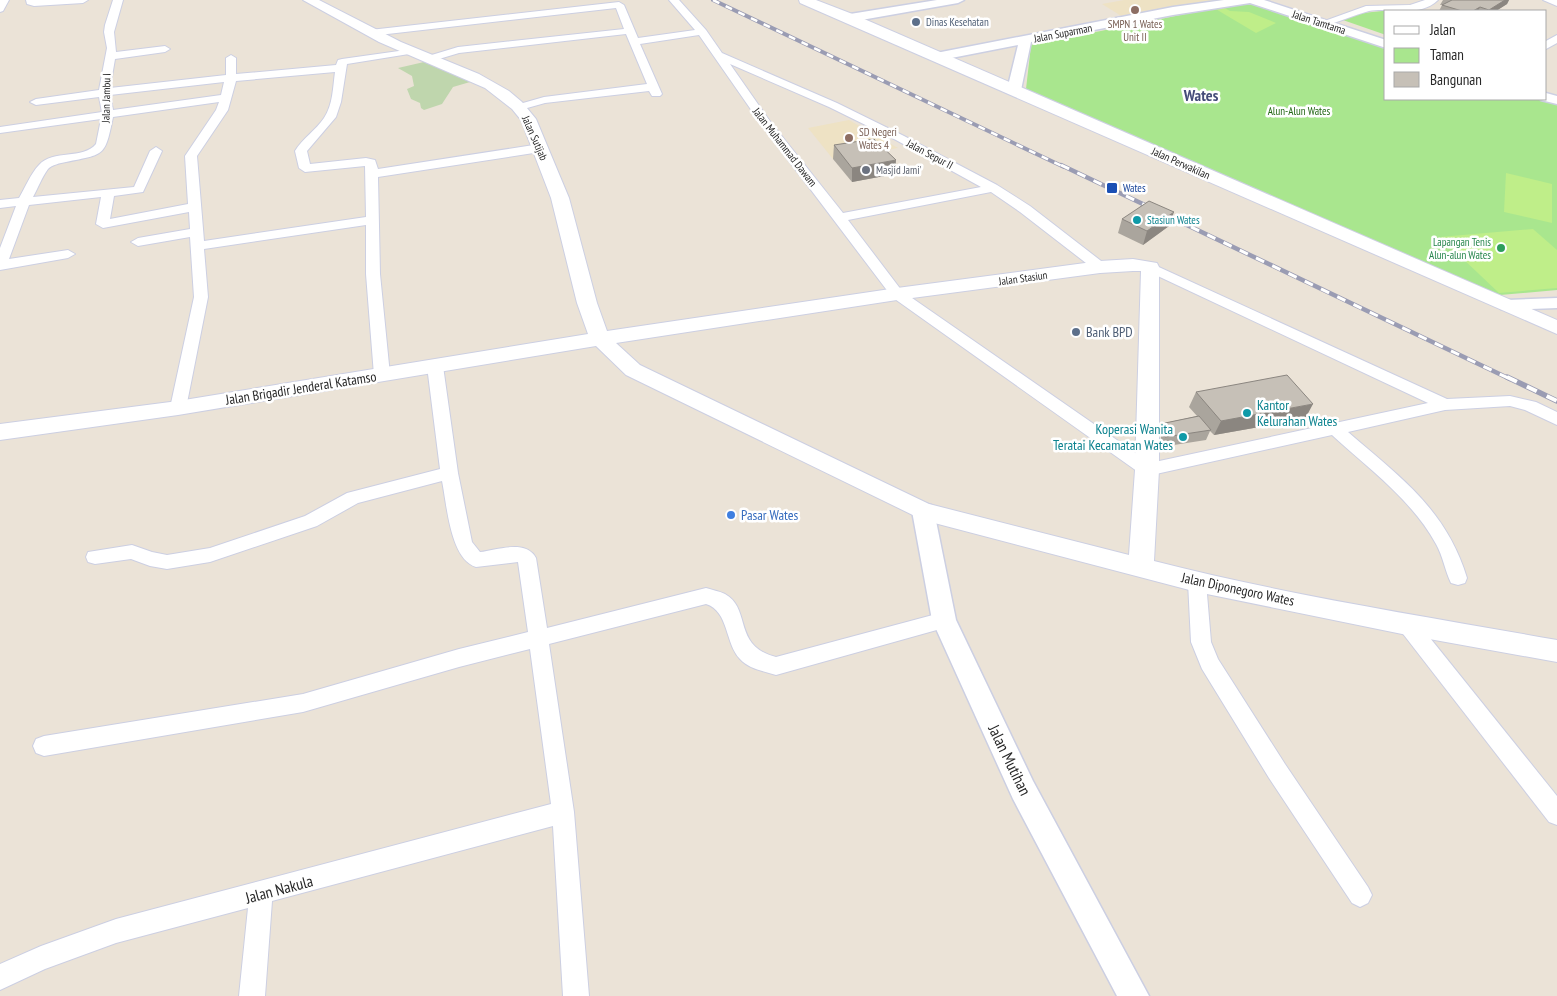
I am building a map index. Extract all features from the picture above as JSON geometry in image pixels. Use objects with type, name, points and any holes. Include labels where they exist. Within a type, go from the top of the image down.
[{"type":"main road","name":"Jalan Sutijab","points":[[309,0],[370,33],[486,82],[506,94],[520,107],[528,119],[560,198],[587,303],[600,339]]},
{"type":"main road","name":"Jalan Perwakilan","points":[[805,0],[1557,328]]},
{"type":"main road","name":"Jalan Stasiun","points":[[600,339],[897,294],[1100,267],[1150,266]]},
{"type":"main road","points":[[1141,567],[1147,470],[1150,266]]},
{"type":"main road","name":"Jalan Brigadir Jenderal Katamso","points":[[0,432],[178,408],[600,339]]},
{"type":"main road","name":"Jalan Diponegoro Wates","points":[[600,339],[632,370],[923,511],[1197,582],[1408,624],[1557,651]]},
{"type":"street","points":[[31,0],[30,2],[34,3],[83,0]]},
{"type":"street","name":"Jalan Jambu I","points":[[1,263],[24,201],[44,166],[49,162],[98,149],[102,144],[108,114],[104,93],[107,64],[112,48],[109,32],[118,0]]},
{"type":"street","name":"Jalan Muhammad Dawam","points":[[674,0],[702,32],[765,122],[897,294],[1147,470]]},
{"type":"street","points":[[850,18],[958,0]]},
{"type":"street","name":"Jalan Suparman","points":[[936,57],[1173,11],[1248,0]]},
{"type":"street","name":"Jalan Tamtama","points":[[1252,0],[1384,43]]},
{"type":"street","points":[[1324,24],[1362,10],[1385,8],[1410,9],[1420,7],[1434,0]]},
{"type":"street","points":[[1548,0],[1557,2]]},
{"type":"street","points":[[370,33],[619,6],[655,91],[544,100],[520,107]]},
{"type":"street","points":[[429,59],[458,50],[630,31]]},
{"type":"street","points":[[635,42],[702,32]]},
{"type":"street","name":"Jalan Suparman","points":[[1014,90],[1025,40]]},
{"type":"street","points":[[110,56],[165,49]]},
{"type":"street","points":[[382,375],[373,274],[371,163],[304,167],[301,150],[312,136],[328,122],[334,110],[342,62],[409,51]]},
{"type":"street","name":"Jalan Sepur II","points":[[717,55],[833,106],[993,188],[1025,209],[1100,267]]},
{"type":"street","points":[[178,408],[201,305],[191,156],[219,116],[227,98],[231,78],[231,58]]},
{"type":"street","points":[[36,102],[158,85],[341,68]]},
{"type":"street","points":[[0,130],[227,98]]},
{"type":"street","points":[[372,174],[540,148]]},
{"type":"street","points":[[0,204],[108,194],[139,189],[156,151]]},
{"type":"street","points":[[840,218],[993,188]]},
{"type":"street","points":[[108,194],[103,224],[194,207]]},
{"type":"street","points":[[138,242],[196,239],[372,220]]},
{"type":"street","points":[[1,263],[68,254]]},
{"type":"street","points":[[1150,266],[1348,361],[1445,405]]},
{"type":"street","points":[[1507,305],[1557,302]]},
{"type":"street","points":[[435,366],[449,473],[463,542],[476,560],[520,554],[527,558],[562,812],[576,996]]},
{"type":"street","points":[[1147,470],[1445,405],[1510,401],[1530,406],[1557,419]]},
{"type":"street","points":[[1336,430],[1424,512],[1445,541],[1458,578]]},
{"type":"street","points":[[95,557],[132,552],[150,559],[167,562],[210,555],[311,521],[353,498],[449,473]]},
{"type":"street","name":"Jalan Mutihan","points":[[923,511],[944,620],[1023,790],[1134,996]]},
{"type":"street","points":[[1197,582],[1200,630],[1203,649],[1209,663],[1277,771],[1360,895]]},
{"type":"street","points":[[44,746],[303,704],[459,658],[537,640],[706,596],[716,596],[726,606],[746,655],[754,661],[765,665],[776,666],[944,620]]},
{"type":"street","points":[[1408,624],[1557,814]]},
{"type":"street","name":"Jalan Nakula","points":[[0,977],[41,958],[116,931],[261,894],[562,812]]},
{"type":"street","points":[[252,996],[261,894]]},
{"type":"shaded area","name":"SMPN 1 Wates Unit II","points":[[1124,0],[1215,0],[1123,17],[1102,4]]},
{"type":"shaded area","name":"SD Negeri Wates 4","points":[[849,120],[898,148],[833,159],[808,128]]},
{"type":"green space","name":"Alun-Alun Wates","points":[[1235,4],[1260,5],[1384,46],[1384,100],[1543,100],[1557,104],[1557,290],[1500,295],[1026,89],[1031,45]]},
{"type":"green space","points":[[1221,6],[1230,11],[1249,12],[1276,23],[1256,33],[1214,8]]},
{"type":"green space","points":[[1384,11],[1384,34],[1340,19],[1363,13]]},
{"type":"green space","points":[[424,62],[470,82],[453,87],[442,104],[424,110],[421,108],[420,103],[411,99],[407,89],[414,86],[412,76],[398,68]]},
{"type":"green space","points":[[1506,173],[1552,184],[1552,223],[1504,212]]},
{"type":"green space","points":[[1533,229],[1557,250],[1557,288],[1499,293],[1440,237]]},
{"type":"building","points":[[1452,0],[1505,0],[1489,10],[1480,7],[1475,10],[1459,10],[1442,5]]},
{"type":"building","points":[[874,139],[896,160],[852,168],[834,145]]},
{"type":"building","points":[[1149,201],[1174,212],[1147,231],[1122,219]]},
{"type":"building","points":[[1287,375],[1313,404],[1221,421],[1196,392]]},
{"type":"building","points":[[1199,416],[1211,430],[1165,437],[1165,423]]},
{"type":"railway","points":[[713,0],[1064,167]]},
{"type":"railway","points":[[1061,165],[1510,379]]},
{"type":"railway","points":[[1507,377],[1557,401]]},
{"type":"place","name":"SMPN 1 Wates Unit II","points":[[1135,10]]},
{"type":"place","name":"Dinas Kesehatan","points":[[916,22]]},
{"type":"place","name":"SD Negeri Wates 4","points":[[849,138]]},
{"type":"place","name":"Masjid Jami'","points":[[866,170]]},
{"type":"place","name":"Wates","points":[[1112,188]]},
{"type":"place","name":"Stasiun Wates","points":[[1137,220]]},
{"type":"place","name":"Lapangan Tenis Alun-alun Wates","points":[[1501,248]]},
{"type":"place","name":"Bank BPD","points":[[1076,332]]},
{"type":"place","name":"Kantor Kelurahan Wates","points":[[1247,413]]},
{"type":"place","name":"Koperasi Wanita Teratai Kecamatan Wates","points":[[1183,437]]},
{"type":"place","name":"Pasar Wates","points":[[731,515]]},
{"type":"district","name":"Wates","points":[[1201,95]]}]
